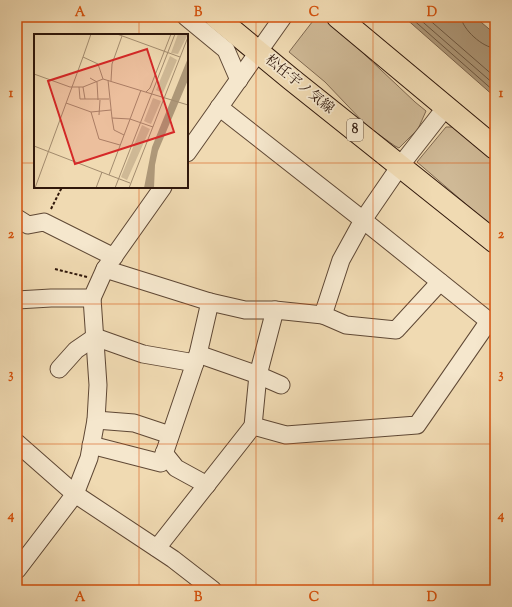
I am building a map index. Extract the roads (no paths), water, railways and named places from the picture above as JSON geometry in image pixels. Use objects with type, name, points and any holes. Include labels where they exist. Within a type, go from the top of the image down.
[{"type":"main road","name":"松任宇ノ気線","points":[[216,17],[495,242]]},
{"type":"main road","points":[[338,17],[495,148]]},
{"type":"street","points":[[186,17],[226,50],[239,80]]},
{"type":"street","points":[[188,152],[283,17]]},
{"type":"street","points":[[219,108],[492,323],[417,425],[286,435],[253,426]]},
{"type":"street","points":[[322,315],[341,260],[363,220],[400,166],[446,108]]},
{"type":"street","points":[[17,570],[75,494],[89,458],[96,420],[98,385],[92,298],[106,269],[162,188]]},
{"type":"street","points":[[17,218],[28,224],[44,222],[106,269],[210,302],[245,310],[275,310],[322,315],[346,325],[396,330],[440,282]]},
{"type":"street","points":[[17,300],[92,298]]},
{"type":"street","points":[[91,445],[161,463],[196,358],[210,302]]},
{"type":"street","points":[[157,548],[253,426],[258,375],[275,310]]},
{"type":"street","points":[[95,337],[143,354],[196,358],[258,375],[281,385]]},
{"type":"street","points":[[59,369],[76,350],[95,337]]},
{"type":"street","points":[[96,420],[134,423],[170,435]]},
{"type":"street","points":[[17,443],[75,494],[173,559],[213,590]]},
{"type":"street","points":[[164,453],[176,468],[207,485]]},
{"type":"water","points":[[404,17],[475,17],[495,34],[495,97]]}]
